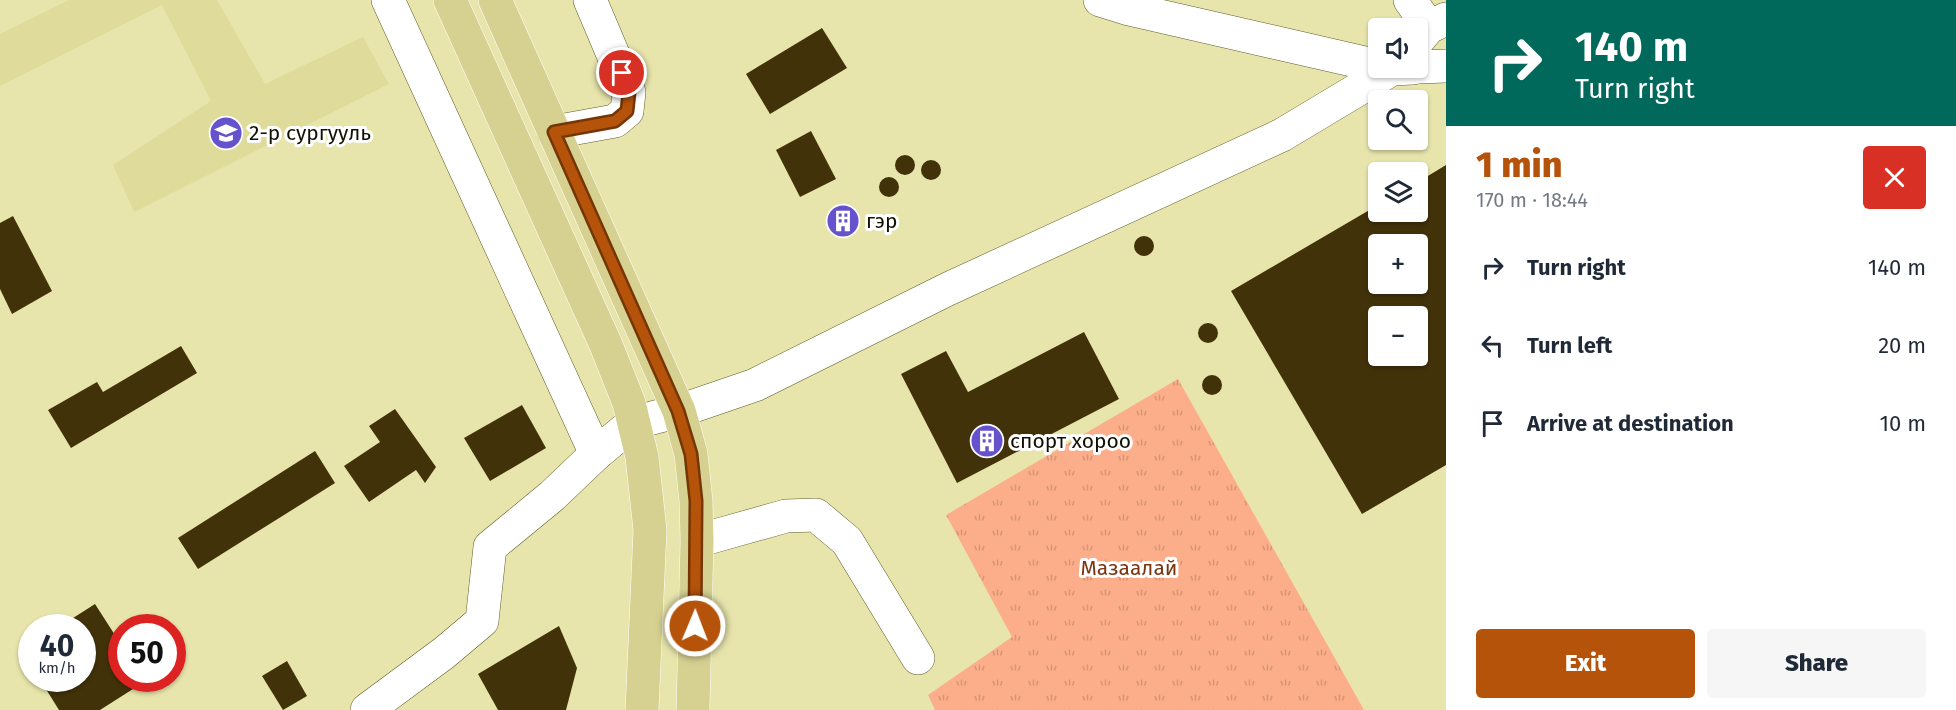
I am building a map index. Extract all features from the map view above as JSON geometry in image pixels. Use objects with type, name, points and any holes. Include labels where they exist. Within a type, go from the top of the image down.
[{"type":"main road","points":[[450,0],[606,345],[629,403],[642,457],[650,530],[642,710]]},
{"type":"main road","points":[[495,0],[678,411],[691,454],[697,541],[693,710]]},
{"type":"street","points":[[388,0],[596,454]]},
{"type":"street","points":[[554,132],[615,121],[627,111],[629,92],[590,0]]},
{"type":"street","points":[[1100,0],[1129,9],[1368,61]]},
{"type":"street","points":[[1410,0],[1431,29]]},
{"type":"street","points":[[1428,66],[1446,66]]},
{"type":"street","points":[[367,710],[444,653],[482,621],[490,547],[552,496],[633,423],[678,411],[755,385],[948,289],[1282,135],[1378,78]]},
{"type":"street","points":[[697,541],[786,516],[816,515],[847,541],[918,658]]},
{"type":"shaded area","name":"2-р сургууль","points":[[69,0],[217,0],[265,84],[363,37],[389,84],[134,212],[113,165],[211,101],[162,5],[0,86],[0,34]]},
{"type":"green space","name":"Мазаалай","points":[[1178,379],[1364,710],[935,710],[928,695],[1012,637],[946,515]]},
{"type":"building","points":[[822,28],[847,68],[770,114],[746,74]]},
{"type":"building","points":[[811,131],[836,179],[800,197],[776,150]]},
{"type":"building","name":"гэр","points":[[905,155],[912,158],[915,165],[912,172],[905,175],[898,172],[895,165],[898,158]]},
{"type":"building","name":"гэр","points":[[931,160],[938,163],[941,170],[938,177],[931,180],[924,177],[921,170],[924,163]]},
{"type":"building","points":[[1446,165],[1446,465],[1362,514],[1231,291],[1368,211],[1368,222],[1428,222],[1428,176]]},
{"type":"building","name":"гэр","points":[[889,177],[896,180],[899,187],[896,194],[889,197],[882,194],[879,187],[882,180]]},
{"type":"building","name":"гэр","points":[[839,211],[847,211],[853,217],[853,225],[847,231],[839,231],[833,225],[833,217]]},
{"type":"building","points":[[13,216],[52,291],[12,314],[0,289],[0,223]]},
{"type":"building","points":[[1144,236],[1151,239],[1154,246],[1151,253],[1144,256],[1137,253],[1134,246],[1137,239]]},
{"type":"building","points":[[1204,323],[1212,323],[1218,329],[1218,337],[1212,343],[1204,343],[1198,337],[1198,329]]},
{"type":"building","name":"спорт хороо","points":[[1084,332],[1119,399],[957,483],[901,374],[946,351],[968,392]]},
{"type":"building","points":[[181,346],[197,373],[71,448],[48,410],[97,382],[103,392]]},
{"type":"building","points":[[1212,375],[1219,378],[1222,385],[1219,392],[1212,395],[1205,392],[1202,385],[1205,378]]},
{"type":"building","points":[[522,405],[546,448],[490,481],[464,438]]},
{"type":"building","points":[[395,409],[436,467],[425,483],[416,470],[369,502],[344,466],[380,442],[369,426]]},
{"type":"building","points":[[315,451],[335,483],[198,569],[178,538]]},
{"type":"building","points":[[95,604],[108,624],[108,692],[128,692],[100,710],[59,710],[48,692],[96,692],[96,614],[79,614]]},
{"type":"building","points":[[559,626],[577,668],[566,710],[498,710],[478,674]]},
{"type":"building","points":[[287,661],[307,696],[283,710],[262,676]]},
{"type":"place","name":"2-р сургууль","points":[[226,133]]},
{"type":"place","name":"гэр","points":[[843,221]]},
{"type":"place","name":"спорт хороо","points":[[987,441]]},
{"type":"route","points":[[622,73],[629,92],[627,111],[615,121],[554,132],[678,411],[691,454],[697,541],[695,626]]}]
